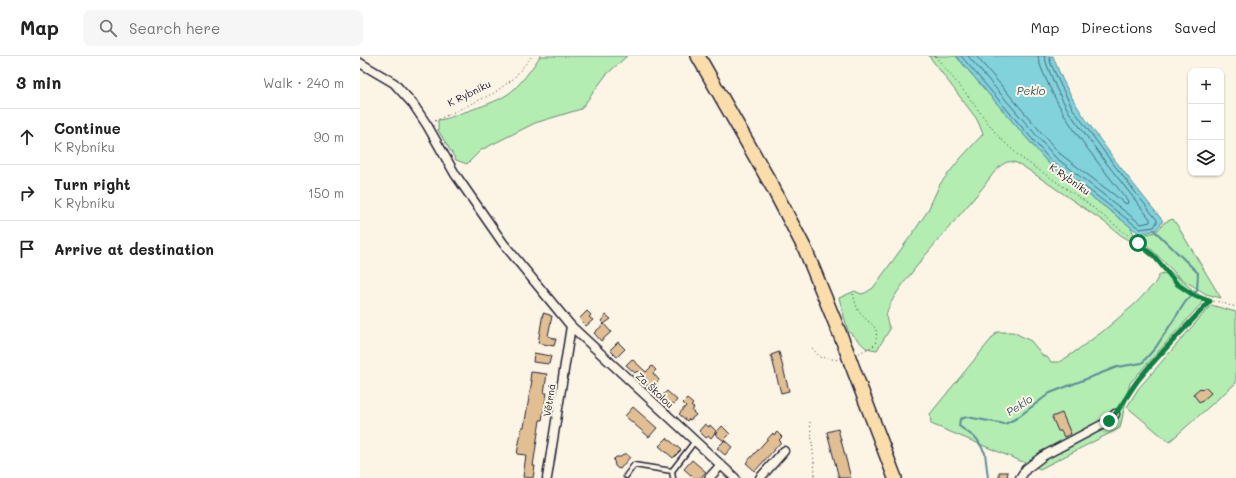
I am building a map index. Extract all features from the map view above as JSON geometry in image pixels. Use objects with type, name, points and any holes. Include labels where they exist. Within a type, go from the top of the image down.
[{"type":"main road","points":[[698,56],[806,249],[849,356],[895,478]]},
{"type":"street","name":"Za Školou","points":[[360,63],[394,83],[413,104],[427,125],[455,174],[503,243],[571,326],[735,478]]},
{"type":"street","name":"Větrná","points":[[547,478],[571,326]]},
{"type":"street","points":[[1020,478],[1026,469],[1042,456],[1109,421],[1115,414]]},
{"type":"street","points":[[760,478],[784,451]]},
{"type":"street","points":[[709,478],[721,465]]},
{"type":"lane","points":[[673,478],[672,471],[695,441]]},
{"type":"lane","points":[[626,476],[634,465],[672,471]]},
{"type":"path","name":"K Rybníku","points":[[427,125],[494,93],[513,79],[532,56]]},
{"type":"path","name":"K Rybníku","points":[[935,56],[998,136],[1020,157],[1109,219],[1154,256],[1177,284],[1195,296],[1210,301],[1236,306]]},
{"type":"path","points":[[812,348],[820,357],[837,360],[874,345],[877,336],[876,328],[859,312],[853,294]]},
{"type":"path","points":[[1115,414],[1130,390],[1143,374],[1210,301]]},
{"type":"path","points":[[810,422],[815,472],[814,478]]},
{"type":"green space","points":[[540,56],[627,56],[606,75],[581,109],[535,123],[481,150],[467,164],[456,160],[438,130],[438,120],[449,118],[484,106],[508,94],[521,82]]},
{"type":"green space","points":[[929,56],[956,56],[1049,164],[1131,227],[1138,245],[1122,236],[1103,221],[1025,167],[1011,162],[1005,163],[995,172],[924,257],[898,291],[886,314],[890,329],[877,350],[866,348],[848,331],[839,298],[855,291],[861,294],[865,293],[873,288],[927,212],[940,184],[983,134],[976,118]]},
{"type":"green space","points":[[1173,219],[1221,298],[1206,294],[1180,278],[1141,239],[1142,235],[1156,232],[1165,222]]},
{"type":"green space","points":[[1171,272],[1203,298],[1201,304],[1130,383],[1120,428],[1040,469],[931,424],[930,414],[997,332],[1013,332],[1031,341],[1043,356],[1047,357],[1051,362],[1059,362],[1102,332],[1135,304],[1155,283],[1160,274]]},
{"type":"green space","points":[[1211,305],[1236,312],[1236,383],[1169,442],[1127,407],[1138,389]]},
{"type":"water","name":"Peklo","points":[[956,56],[1053,56],[1062,79],[1087,121],[1116,162],[1163,221],[1156,230],[1140,234],[1049,164]]},
{"type":"building","points":[[587,311],[591,315],[589,317],[593,320],[586,326],[579,319]]},
{"type":"building","points":[[543,313],[552,316],[548,336],[556,339],[554,346],[538,343]]},
{"type":"building","points":[[606,315],[611,319],[604,324],[601,321]]},
{"type":"building","points":[[604,324],[611,332],[601,341],[594,333]]},
{"type":"building","points":[[618,342],[625,349],[617,357],[610,350]]},
{"type":"building","points":[[779,352],[789,391],[781,393],[771,355]]},
{"type":"building","points":[[534,353],[551,356],[549,364],[533,362]]},
{"type":"building","points":[[632,359],[646,372],[652,366],[656,370],[653,373],[659,380],[651,389],[643,382],[646,378],[637,371],[635,373],[626,365]]},
{"type":"building","points":[[531,372],[547,374],[544,393],[547,393],[542,420],[540,420],[533,466],[535,466],[533,478],[523,477],[526,455],[517,454],[522,427],[524,427],[532,380],[530,380]]},
{"type":"building","points":[[1205,387],[1211,393],[1200,403],[1193,394],[1200,388],[1202,390]]},
{"type":"building","points":[[667,391],[677,400],[673,405],[672,403],[668,405],[660,398]]},
{"type":"building","points":[[687,399],[693,404],[691,406],[694,408],[692,411],[696,415],[687,421],[679,414],[686,406],[683,403]]},
{"type":"building","points":[[633,407],[657,428],[649,437],[625,416]]},
{"type":"building","points":[[1062,413],[1071,434],[1064,437],[1061,431],[1058,431],[1052,417]]},
{"type":"building","points":[[705,424],[709,427],[710,425],[716,431],[711,438],[709,436],[706,438],[699,431]]},
{"type":"building","points":[[722,426],[730,434],[724,440],[732,447],[725,455],[717,448],[724,441],[715,434]]},
{"type":"building","points":[[838,429],[851,478],[839,478],[827,432]]},
{"type":"building","points":[[777,432],[782,437],[779,440],[781,442],[755,471],[746,463],[773,433],[774,435]]},
{"type":"building","points":[[667,438],[681,450],[673,458],[659,446]]},
{"type":"building","points":[[625,453],[630,457],[620,469],[617,468],[613,460],[616,457],[621,457]]},
{"type":"building","points":[[692,460],[706,472],[700,478],[694,478],[684,469]]},
{"type":"building","points":[[999,472],[1008,472],[1007,478],[999,478]]},
{"type":"waterway","name":"Peklo","points":[[988,478],[985,453],[977,439],[959,426],[960,419],[967,417],[1005,424],[1017,418],[1050,393],[1117,367],[1142,363],[1156,347],[1186,301],[1197,291],[1198,273],[1154,230]]},
{"type":"route","points":[[1109,421],[1143,374],[1210,301],[1195,296],[1177,284],[1154,256],[1138,243]]}]
